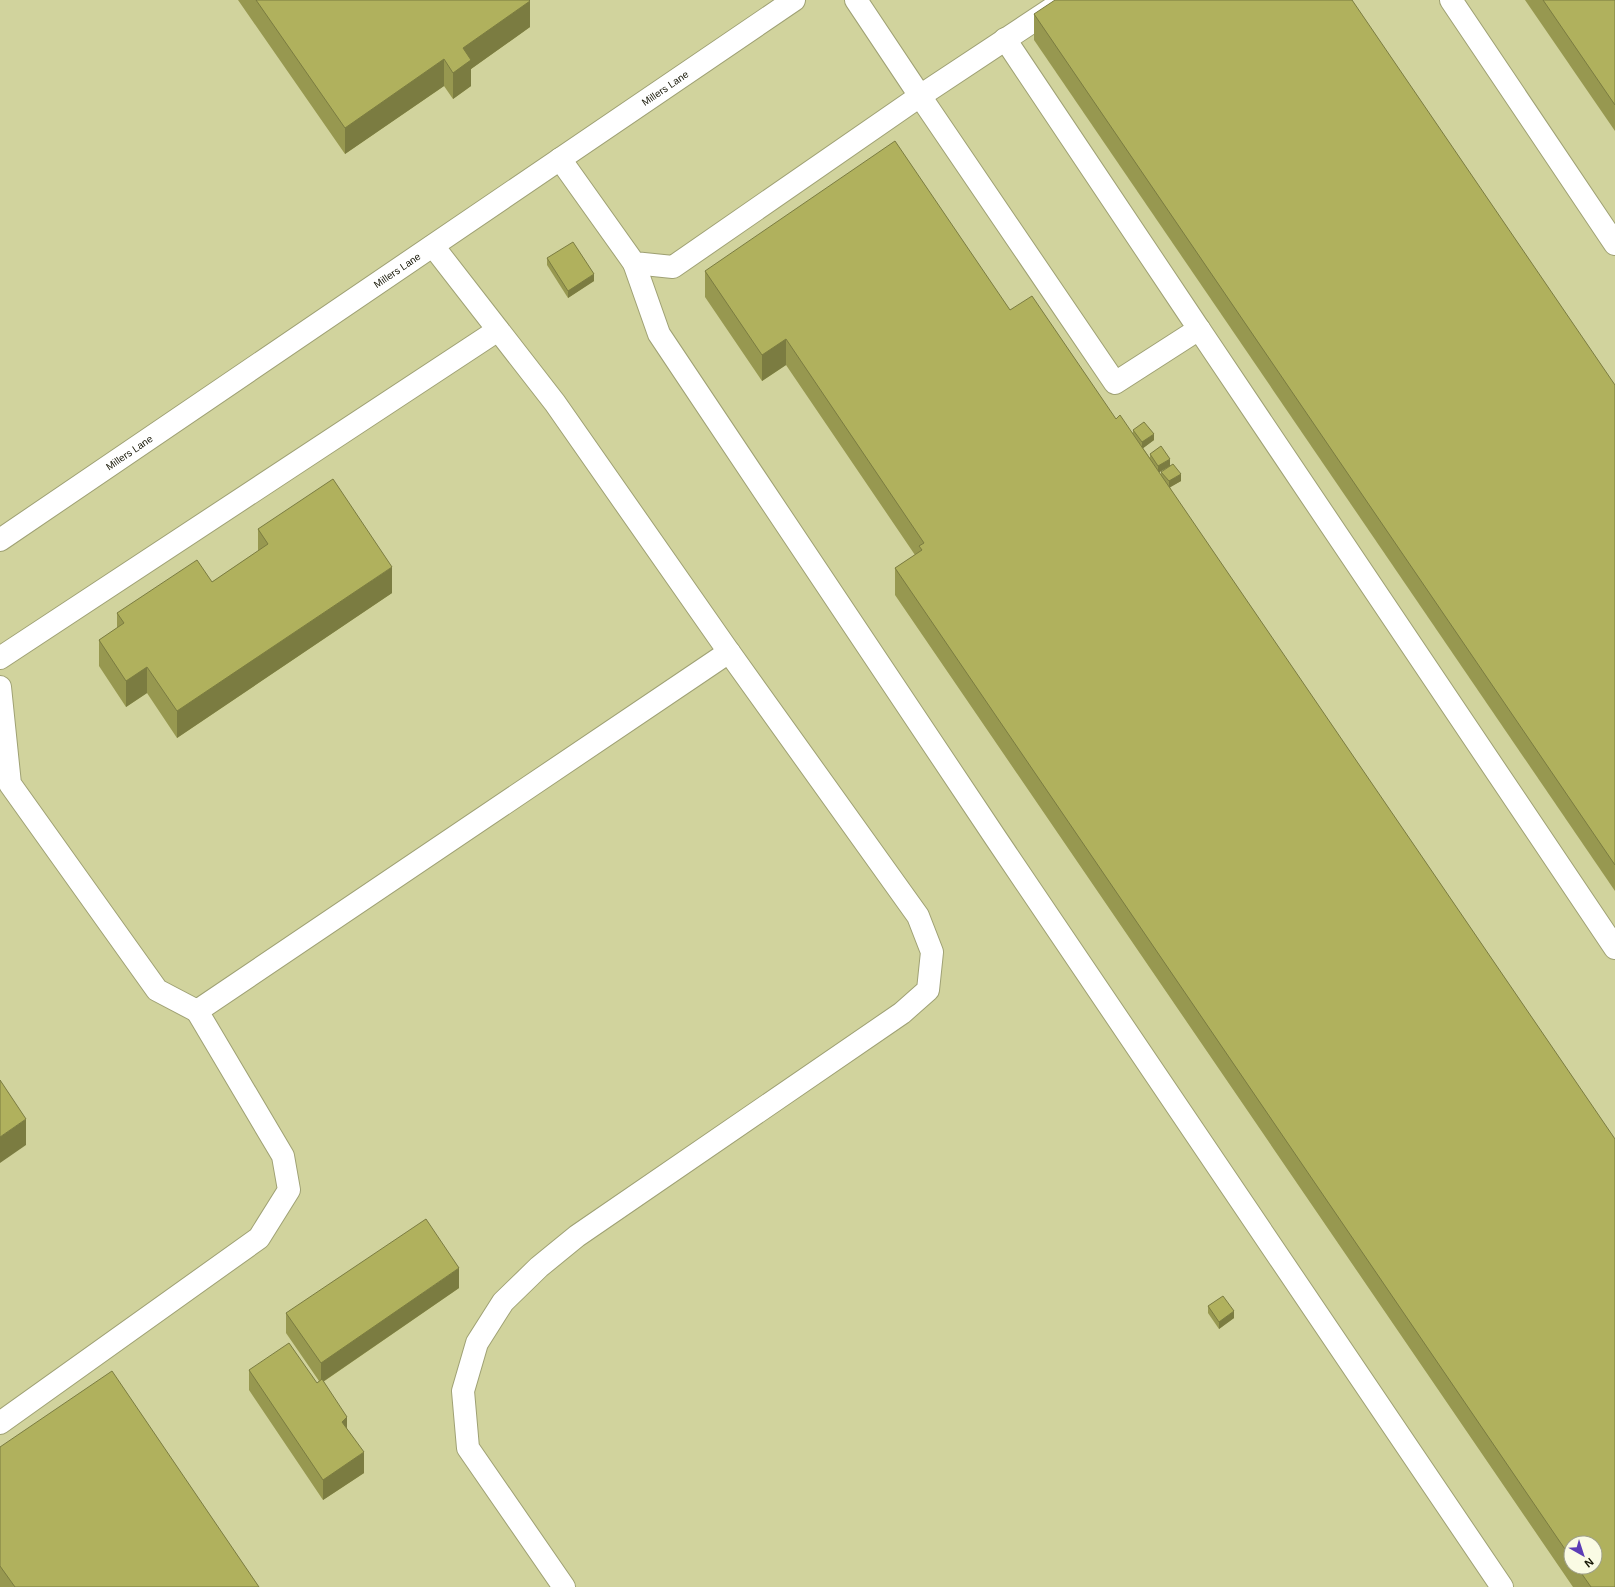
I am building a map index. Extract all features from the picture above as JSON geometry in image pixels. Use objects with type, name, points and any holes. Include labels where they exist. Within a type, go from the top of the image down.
[{"type":"street","name":"Millers Lane","points":[[0,540],[794,0]]},
{"type":"street","points":[[856,0],[1115,383],[1199,329]]},
{"type":"street","points":[[634,263],[673,267],[920,96],[1065,0]]},
{"type":"street","points":[[1450,0],[1615,244]]},
{"type":"street","points":[[1006,39],[1615,948]]},
{"type":"street","points":[[560,159],[634,263],[659,334],[995,837],[1502,1587]]},
{"type":"street","points":[[433,246],[555,403],[729,652],[918,916],[932,952],[928,990],[902,1013],[577,1236],[539,1267],[503,1302],[477,1343],[463,1391],[468,1448],[564,1587]]},
{"type":"street","points":[[0,658],[498,330]]},
{"type":"street","points":[[197,1011],[729,652]]},
{"type":"street","points":[[0,687],[10,784],[157,990],[197,1011],[283,1156],[289,1190],[259,1238],[0,1423]]},
{"type":"shaded area","points":[[0,0],[1615,0],[1615,1587],[0,1587]]},
{"type":"building","points":[[256,0],[530,1],[463,48],[471,60],[453,73],[444,59],[345,128]]},
{"type":"building","points":[[1055,0],[1352,0],[1615,385],[1615,865],[1034,14]]},
{"type":"building","points":[[1543,0],[1615,0],[1615,105]]},
{"type":"building","points":[[895,141],[1010,310],[1032,296],[1116,419],[1120,415],[1615,1139],[1615,1587],[1591,1587],[1583,1575],[1603,1575],[1603,1535],[1563,1535],[1563,1546],[895,568],[922,550],[919,546],[924,543],[786,339],[762,355],[705,271]]},
{"type":"building","points":[[573,242],[594,274],[568,291],[547,258]]},
{"type":"building","points":[[1144,422],[1154,434],[1142,442],[1133,430]]},
{"type":"building","points":[[1161,446],[1170,459],[1158,466],[1150,454]]},
{"type":"building","points":[[1173,464],[1181,474],[1169,481],[1161,472]]},
{"type":"building","points":[[333,479],[392,567],[177,711],[147,667],[126,681],[99,640],[124,623],[117,613],[197,560],[212,582],[268,544],[258,529]]},
{"type":"building","points":[[0,1080],[26,1119],[0,1137]]},
{"type":"building","points":[[426,1219],[459,1268],[321,1363],[286,1313]]},
{"type":"building","points":[[1223,1296],[1234,1311],[1219,1322],[1208,1306]]},
{"type":"building","points":[[289,1343],[317,1383],[322,1379],[347,1417],[342,1422],[364,1452],[323,1480],[249,1370]]},
{"type":"building","points":[[112,1371],[259,1587],[15,1587],[0,1566],[0,1447]]}]
